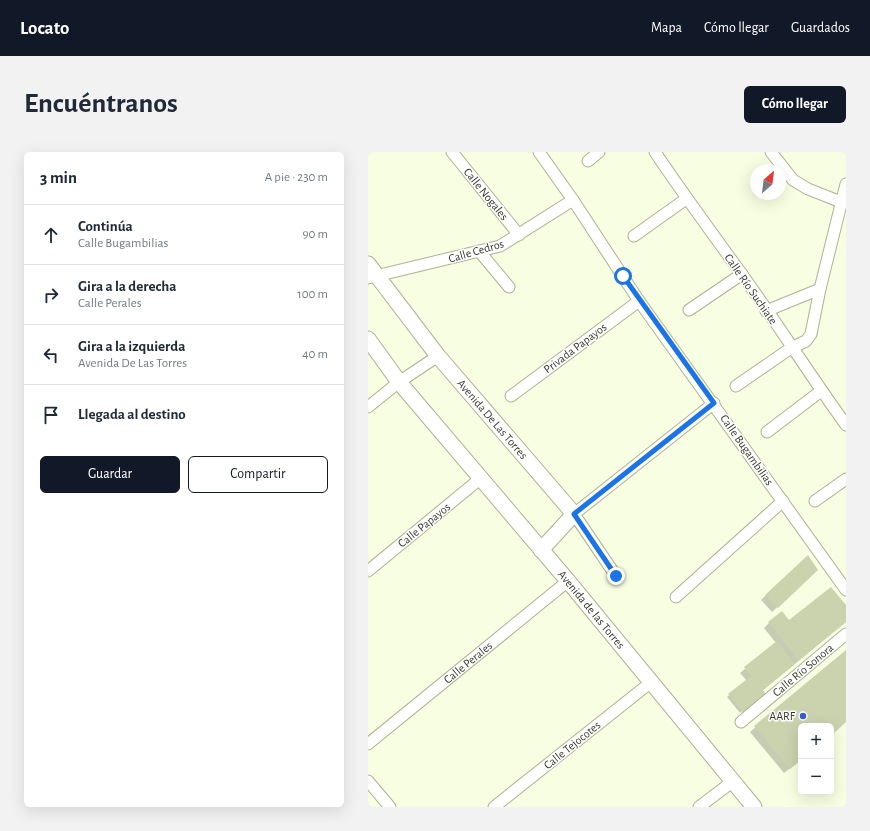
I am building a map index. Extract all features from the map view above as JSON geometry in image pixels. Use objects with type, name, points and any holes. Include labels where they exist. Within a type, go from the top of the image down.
[{"type":"main road","name":"Avenida De Las Torres","points":[[368,264],[373,277],[438,356],[574,514]]},
{"type":"main road","name":"Avenida de las Torres","points":[[368,339],[399,382],[568,581],[650,683],[754,807]]},
{"type":"main road","points":[[541,550],[574,514]]},
{"type":"street","name":"Calle Nogales","points":[[452,152],[519,235]]},
{"type":"street","name":"Calle Bugambilias","points":[[539,152],[573,200],[639,301],[714,403],[846,590]]},
{"type":"street","points":[[588,161],[599,152]]},
{"type":"street","name":"Calle Río Suchiate","points":[[655,152],[686,199],[742,274],[791,348],[846,426]]},
{"type":"street","points":[[771,152],[793,180],[808,189],[841,202]]},
{"type":"street","points":[[736,386],[791,348],[806,341],[811,334],[820,289],[846,184]]},
{"type":"street","points":[[634,236],[686,199]]},
{"type":"street","name":"Calle Cedros","points":[[373,277],[500,246],[573,200]]},
{"type":"street","points":[[479,251],[509,287]]},
{"type":"street","points":[[689,310],[742,274]]},
{"type":"street","points":[[766,311],[820,289]]},
{"type":"street","name":"Privada Papayos","points":[[511,396],[639,301]]},
{"type":"street","points":[[368,407],[399,382],[438,356]]},
{"type":"street","points":[[767,432],[821,391]]},
{"type":"street","points":[[574,514],[714,403]]},
{"type":"street","name":"Calle Papayos","points":[[368,571],[481,478]]},
{"type":"street","points":[[815,501],[846,479]]},
{"type":"street","points":[[676,597],[783,501]]},
{"type":"street","name":"Avenida De Las Torres","points":[[574,514],[616,576]]},
{"type":"street","name":"Calle Perales","points":[[368,744],[568,581]]},
{"type":"street","name":"Calle Río Sonora","points":[[741,722],[846,634]]},
{"type":"street","name":"Calle Tejocotes","points":[[494,807],[650,683]]},
{"type":"street","points":[[368,781],[390,807]]},
{"type":"street","points":[[700,807],[732,782]]},
{"type":"building","points":[[808,555],[818,570],[778,608],[765,595]]},
{"type":"building","points":[[831,587],[846,605],[846,622],[798,660],[768,622],[782,611],[789,620]]},
{"type":"building","points":[[777,641],[795,664],[763,690],[766,694],[743,712],[728,694],[751,676],[744,667]]},
{"type":"building","points":[[846,650],[846,722],[834,733],[834,723],[826,723],[819,715],[825,723],[798,723],[798,762],[790,769],[754,726]]},
{"type":"place","name":"AARF","points":[[803,716]]},
{"type":"route","points":[[616,576],[574,514],[714,403],[639,301],[623,276]]}]
